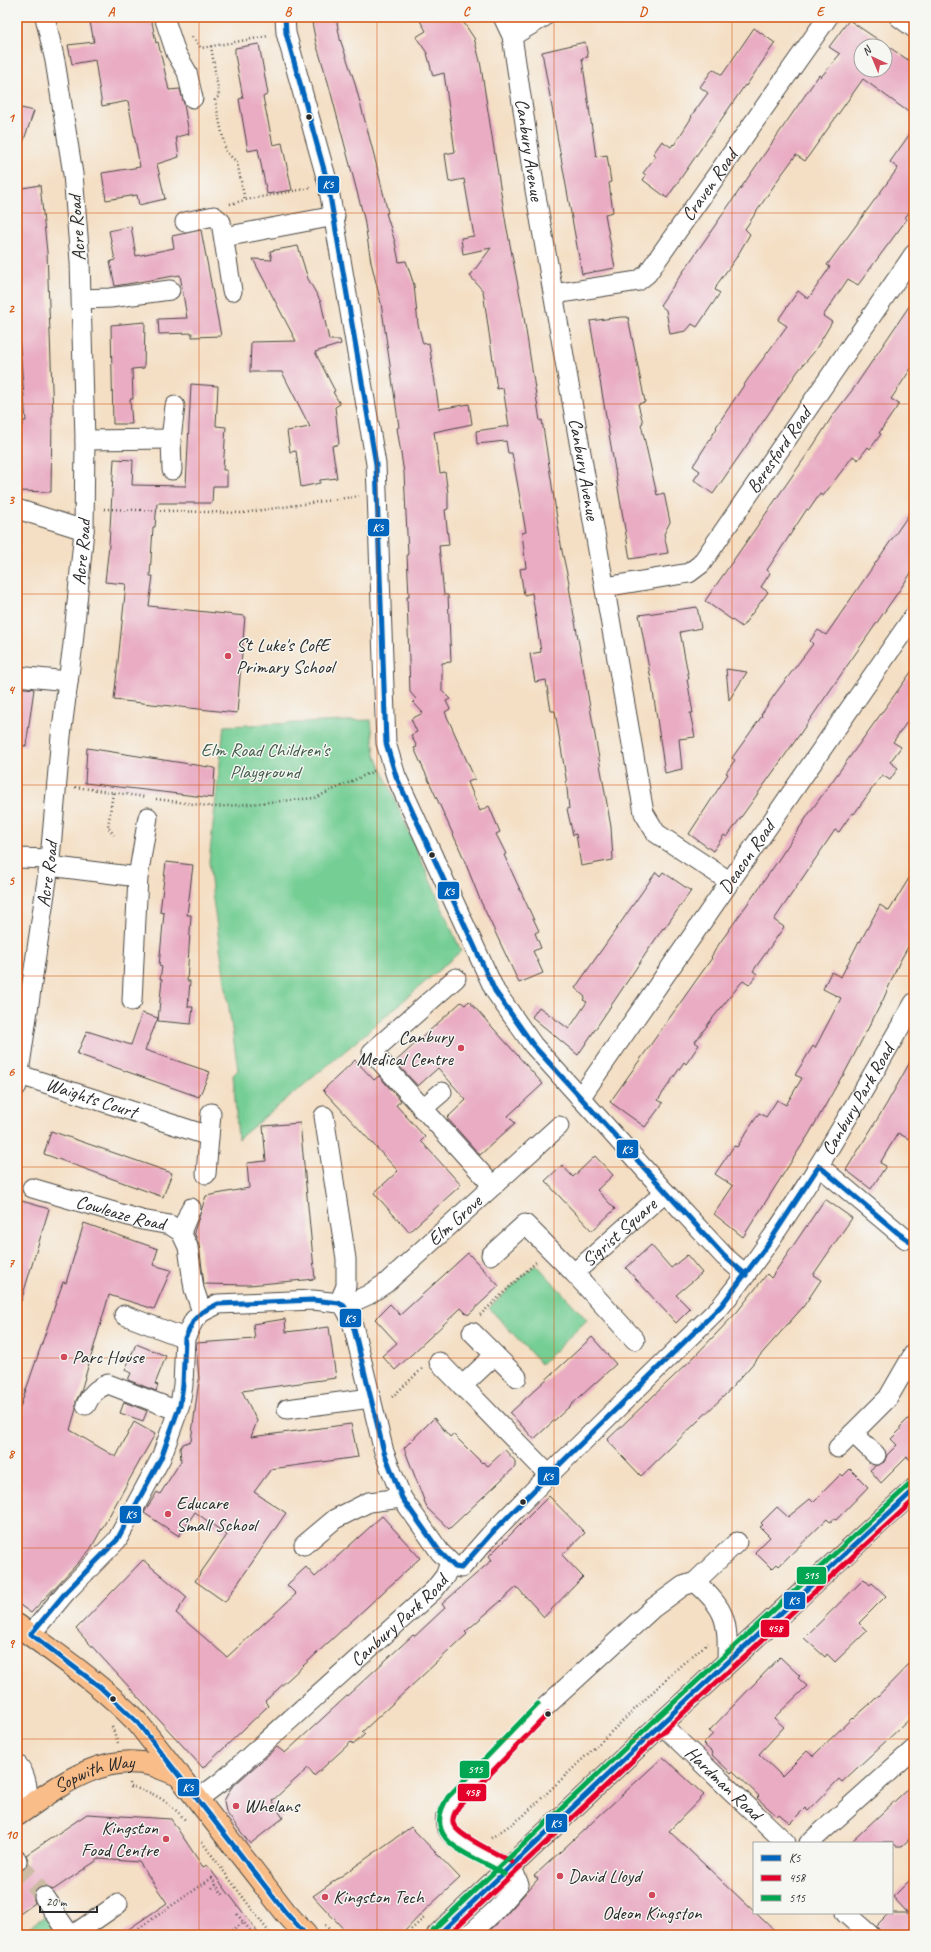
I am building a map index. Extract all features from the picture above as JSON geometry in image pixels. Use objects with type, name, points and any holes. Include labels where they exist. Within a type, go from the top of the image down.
[{"type":"main road","points":[[438,1935],[727,1662],[914,1490]]},
{"type":"main road","points":[[24,1630],[121,1705],[179,1775],[286,1913],[306,1935]]},
{"type":"main road","name":"Sopwith Way","points":[[22,1811],[62,1784],[100,1766],[124,1763],[152,1765],[179,1775]]},
{"type":"street","name":"Acre Road","points":[[18,1080],[50,862],[84,530],[85,440],[82,299],[73,174],[55,61],[45,17]]},
{"type":"street","points":[[164,17],[176,53],[187,72],[193,98]]},
{"type":"street","name":"Canbury Avenue","points":[[503,17],[512,36],[535,190],[644,813],[656,833],[729,881]]},
{"type":"street","points":[[512,36],[544,17]]},
{"type":"street","name":"Craven Road","points":[[554,294],[638,281],[647,274],[828,17]]},
{"type":"street","points":[[899,17],[914,28]]},
{"type":"street","points":[[285,25],[328,184],[335,216],[376,464],[386,743],[396,776],[495,991],[533,1045],[724,1256],[746,1275]]},
{"type":"street","points":[[184,222],[214,216],[221,222],[232,291]]},
{"type":"street","points":[[224,237],[335,216]]},
{"type":"street","name":"Beresford Road","points":[[605,587],[690,573],[701,564],[914,254]]},
{"type":"street","points":[[82,299],[110,298],[170,290]]},
{"type":"street","points":[[172,470],[171,440],[175,406]]},
{"type":"street","points":[[85,440],[171,440]]},
{"type":"street","points":[[17,509],[84,530]]},
{"type":"street","name":"Deacon Road","points":[[580,1098],[914,616]]},
{"type":"street","points":[[17,676],[68,681]]},
{"type":"street","points":[[132,1001],[138,877],[148,817]]},
{"type":"street","points":[[17,858],[138,877]]},
{"type":"street","points":[[456,978],[372,1052],[493,1186]]},
{"type":"street","name":"Canbury Park Road","points":[[198,1799],[222,1781],[434,1590],[445,1576],[450,1563],[455,1567],[461,1568],[482,1544],[549,1475],[721,1306],[746,1275],[819,1166],[914,1003]]},
{"type":"street","name":"Waights Court","points":[[18,1080],[163,1121],[209,1136]]},
{"type":"street","points":[[422,1109],[442,1092]]},
{"type":"street","points":[[206,1174],[211,1113]]},
{"type":"street","points":[[324,1116],[346,1259],[346,1286],[342,1305],[352,1322],[384,1452],[402,1498],[450,1563]]},
{"type":"street","name":"Elm Grove","points":[[342,1305],[368,1295],[386,1283],[560,1126]]},
{"type":"street","points":[[819,1166],[906,1239]]},
{"type":"street","name":"Cowleaze Road","points":[[25,1186],[142,1220],[170,1225],[181,1232],[188,1247],[194,1289],[202,1312]]},
{"type":"street","name":"Sigrist Square","points":[[574,1273],[665,1192]]},
{"type":"street","points":[[181,1232],[191,1208]]},
{"type":"street","name":"Sigrist Square","points":[[492,1255],[525,1224],[574,1273],[635,1340]]},
{"type":"street","points":[[24,1630],[66,1592],[117,1540],[161,1458],[178,1411],[183,1385],[186,1338],[194,1320],[202,1312],[218,1304],[236,1302],[313,1300],[342,1305]]},
{"type":"street","points":[[124,1315],[186,1338]]},
{"type":"street","points":[[472,1332],[517,1377]]},
{"type":"street","points":[[838,1448],[888,1398],[914,1353]]},
{"type":"street","points":[[462,1386],[494,1355]]},
{"type":"street","points":[[439,1362],[549,1475]]},
{"type":"street","points":[[86,1405],[92,1394],[99,1388],[108,1384],[178,1411]]},
{"type":"street","points":[[287,1409],[371,1398]]},
{"type":"street","points":[[853,1433],[876,1456]]},
{"type":"street","points":[[304,1545],[335,1519],[369,1502],[402,1498]]},
{"type":"street","points":[[469,1935],[497,1909],[519,1884],[515,1874],[508,1868],[482,1853],[463,1845],[452,1835],[446,1827],[446,1815],[453,1802],[543,1709],[653,1608],[683,1586],[695,1582],[737,1542]]},
{"type":"street","points":[[695,1582],[713,1598],[723,1613],[728,1634],[727,1662]]},
{"type":"street","name":"Hardman Road","points":[[661,1724],[785,1842]]},
{"type":"street","points":[[810,1842],[914,1749]]},
{"type":"street","points":[[17,1764],[21,1768],[28,1791],[22,1811]]},
{"type":"street","points":[[44,1896],[70,1935]]},
{"type":"street","points":[[73,1935],[118,1904]]},
{"type":"street","points":[[846,1914],[870,1935]]},
{"type":"path","points":[[188,32],[201,48],[285,25]]},
{"type":"path","points":[[211,46],[219,96],[215,100],[216,107],[226,152],[237,162],[245,200],[328,184]]},
{"type":"path","points":[[84,509],[242,513],[378,494]]},
{"type":"path","points":[[57,784],[215,808],[315,798],[392,762]]},
{"type":"path","points":[[113,793],[108,828],[114,835]]},
{"type":"path","points":[[489,1842],[491,1838],[522,1817],[681,1665],[715,1638],[728,1634]]},
{"type":"path","points":[[111,1725],[118,1740]]},
{"type":"path","points":[[128,1782],[130,1787],[158,1796],[169,1804],[188,1823]]},
{"type":"path","points":[[202,1841],[271,1935]]},
{"type":"path","points":[[129,1935],[212,1878],[225,1897]]},
{"type":"path","points":[[212,1888],[216,1885]]},
{"type":"path","points":[[237,1914],[252,1933]]},
{"type":"path","points":[[227,1934],[243,1923]]},
{"type":"green space","name":"Elm Road Children's Playground","points":[[371,720],[375,754],[461,951],[351,1046],[238,1139],[233,1075],[238,1070],[213,900],[209,861],[224,726]]},
{"type":"green space","points":[[536,1264],[587,1320],[541,1364],[489,1308]]},
{"type":"green space","points":[[51,1912],[56,1926],[56,1935],[17,1935]]},
{"type":"building","points":[[89,17],[151,17],[156,43],[158,42],[169,90],[180,89],[189,134],[176,137],[179,157],[157,164],[165,199],[139,205],[137,195],[106,200],[102,173],[140,167],[128,101],[102,106],[95,60],[72,64],[68,45],[94,42]]},
{"type":"building","points":[[311,17],[336,17],[340,39],[354,80],[374,155],[388,213],[386,213],[395,242],[399,262],[406,261],[414,285],[418,324],[423,344],[429,343],[439,409],[469,404],[472,424],[434,432],[440,473],[445,472],[448,493],[448,509],[445,510],[449,545],[439,546],[444,595],[448,595],[451,662],[442,663],[442,691],[450,699],[446,701],[450,709],[445,712],[475,779],[468,782],[480,811],[489,806],[500,832],[496,834],[506,854],[504,855],[539,931],[535,933],[541,948],[533,951],[543,973],[519,983],[481,902],[461,852],[414,748],[417,747],[411,735],[417,732],[411,719],[423,713],[413,702],[416,699],[410,692],[407,597],[409,597],[408,554],[404,473],[397,428],[399,427],[381,303],[371,262],[364,218],[328,82],[316,43]]},
{"type":"building","points":[[418,17],[460,17],[474,38],[480,61],[506,224],[523,311],[540,421],[542,420],[562,551],[570,587],[611,827],[613,860],[581,866],[576,834],[573,835],[567,809],[569,809],[566,778],[555,711],[551,711],[546,680],[535,682],[530,654],[541,652],[532,593],[524,595],[520,569],[526,568],[522,533],[526,532],[512,453],[508,453],[506,441],[477,444],[476,431],[509,426],[503,388],[497,389],[483,291],[470,276],[491,248],[463,254],[461,238],[474,236],[464,179],[449,182],[445,154],[455,152],[444,73],[433,76],[427,53],[416,37],[426,31]]},
{"type":"building","points":[[849,20],[876,38],[853,38],[853,78],[893,78],[893,50],[914,64],[914,116],[863,79],[805,161],[796,155],[779,178],[745,229],[750,234],[736,258],[718,283],[715,290],[720,293],[697,327],[692,324],[686,331],[670,334],[666,310],[660,305],[819,75],[821,77],[840,54],[829,47]]},
{"type":"building","points":[[754,28],[775,43],[667,198],[643,180],[646,175],[643,173],[656,156],[653,154],[662,141],[671,147],[673,144],[674,145],[692,117],[691,116],[708,93],[700,87],[713,69],[722,75]]},
{"type":"building","points":[[585,42],[588,57],[582,58],[596,157],[607,155],[611,182],[609,183],[613,212],[605,214],[615,268],[582,274],[542,52]]},
{"type":"building","points":[[259,44],[268,94],[263,97],[273,145],[282,143],[292,190],[267,194],[258,149],[248,151],[239,99],[243,98],[235,55],[235,48]]},
{"type":"building","points":[[17,107],[34,111],[19,154],[17,154]]},
{"type":"building","points":[[914,128],[914,205],[905,218],[907,219],[858,285],[848,279],[823,316],[832,322],[814,352],[798,371],[713,494],[694,480],[700,471],[693,466],[717,428],[716,427],[748,379],[787,326],[778,320],[798,291],[808,299],[830,267],[827,265],[898,168],[890,162]]},
{"type":"building","points":[[40,185],[47,252],[53,416],[51,492],[17,491],[17,425],[23,425],[23,421],[26,421],[17,312],[17,262],[20,261],[17,231],[17,189]]},
{"type":"building","points":[[131,226],[136,256],[174,248],[172,236],[201,230],[221,336],[192,337],[192,333],[159,334],[158,319],[187,318],[180,275],[115,286],[110,262],[115,260],[109,231]]},
{"type":"building","points":[[298,246],[308,279],[321,302],[329,340],[340,340],[341,344],[315,352],[340,404],[335,407],[339,444],[332,446],[337,478],[320,480],[320,483],[301,487],[296,451],[290,452],[287,431],[310,427],[282,372],[250,372],[251,342],[296,341],[253,259],[272,260],[270,251]]},
{"type":"building","points":[[914,299],[914,364],[891,399],[899,404],[870,449],[868,447],[858,460],[853,456],[823,496],[820,494],[809,510],[807,509],[767,570],[770,573],[761,587],[768,592],[742,627],[705,601],[833,415],[854,388]]},
{"type":"building","points":[[628,317],[645,402],[638,404],[643,423],[641,424],[657,495],[664,493],[670,522],[664,534],[668,553],[630,559],[590,321]]},
{"type":"building","points":[[145,322],[144,368],[132,369],[133,399],[130,399],[132,424],[113,424],[111,325]]},
{"type":"building","points":[[191,384],[218,386],[216,426],[226,427],[223,470],[227,470],[227,486],[213,486],[212,503],[157,503],[155,527],[153,527],[150,576],[153,576],[149,606],[245,616],[237,713],[114,700],[126,584],[105,582],[109,545],[114,459],[133,460],[132,485],[186,486]]},
{"type":"building","points":[[914,507],[914,569],[727,837],[724,835],[713,851],[689,834],[728,774],[726,773],[735,760],[732,758],[762,716],[761,715],[775,694],[813,644],[810,641],[818,630],[826,635]]},
{"type":"building","points":[[697,607],[701,628],[680,632],[689,679],[687,679],[693,713],[690,713],[695,737],[679,739],[682,769],[665,773],[652,685],[639,615]]},
{"type":"building","points":[[914,668],[914,712],[893,742],[901,747],[890,762],[898,768],[890,780],[882,775],[839,832],[835,830],[774,920],[784,927],[753,971],[757,974],[749,985],[743,981],[741,983],[695,1042],[699,1045],[686,1064],[684,1062],[658,1100],[663,1103],[645,1127],[610,1102],[712,958],[711,957],[719,944],[773,868],[810,812]]},
{"type":"building","points":[[726,669],[747,672],[729,700]]},
{"type":"building","points":[[17,687],[34,689],[26,746],[17,745]]},
{"type":"building","points":[[87,748],[215,768],[213,798],[85,783]]},
{"type":"building","points":[[166,862],[193,865],[187,915],[191,915],[187,981],[190,981],[188,1007],[193,1007],[191,1024],[158,1021],[162,979],[160,979],[162,967],[159,966],[164,913],[160,912]]},
{"type":"building","points":[[914,870],[914,936],[899,963],[883,1000],[843,1076],[809,1134],[743,1237],[714,1214],[733,1186],[715,1174],[734,1146],[737,1147],[759,1113],[766,1117],[777,1100],[786,1105],[802,1078],[795,1075],[813,1046],[815,1048],[841,998],[823,989],[831,972],[841,977],[859,941],[860,942],[880,905],[889,911]]},
{"type":"building","points":[[656,872],[660,876],[663,872],[691,891],[664,929],[663,928],[578,1055],[532,1017],[539,1007],[569,1029],[587,1002],[583,1000],[585,997],[575,988]]},
{"type":"building","points":[[469,1001],[543,1084],[508,1116],[515,1123],[480,1155],[447,1118],[466,1100],[438,1068],[418,1086],[395,1062],[461,1002],[465,1005]]},
{"type":"building","points":[[142,1013],[158,1018],[145,1050],[210,1072],[199,1097],[77,1054],[87,1031],[131,1045]]},
{"type":"building","points":[[914,1055],[914,1129],[909,1139],[898,1133],[880,1163],[886,1166],[871,1189],[846,1170],[886,1105]]},
{"type":"building","points":[[355,1060],[374,1080],[379,1076],[401,1101],[396,1105],[425,1137],[421,1141],[461,1185],[409,1232],[374,1193],[398,1171],[323,1090]]},
{"type":"building","points":[[300,1123],[315,1279],[249,1285],[204,1284],[199,1245],[194,1232],[206,1196],[249,1188],[247,1163],[266,1161],[263,1126]]},
{"type":"building","points":[[51,1131],[172,1173],[163,1197],[44,1154]]},
{"type":"building","points":[[595,1156],[613,1175],[597,1190],[615,1209],[592,1231],[545,1181],[562,1165],[573,1177]]},
{"type":"building","points":[[825,1199],[852,1218],[813,1275],[821,1280],[803,1307],[726,1394],[641,1476],[607,1440],[692,1359],[737,1312],[767,1274],[771,1278]]},
{"type":"building","points":[[22,1201],[49,1209],[21,1301],[17,1301],[17,1215]]},
{"type":"building","points":[[84,1223],[158,1249],[153,1265],[171,1270],[154,1309],[109,1295],[81,1391],[76,1401],[76,1409],[70,1430],[116,1457],[134,1422],[155,1434],[90,1550],[31,1613],[17,1603],[17,1416],[63,1282],[66,1283]]},
{"type":"building","points":[[651,1245],[671,1268],[687,1255],[702,1273],[676,1295],[690,1309],[676,1323],[626,1268]]},
{"type":"building","points":[[468,1253],[499,1286],[468,1315],[461,1308],[395,1370],[382,1356],[397,1343],[375,1319],[390,1304],[400,1315]]},
{"type":"building","points":[[285,1319],[286,1332],[329,1327],[336,1378],[242,1391],[257,1421],[251,1437],[351,1424],[358,1457],[271,1469],[254,1492],[286,1513],[225,1602],[195,1581],[227,1535],[195,1512],[179,1536],[144,1513],[157,1492],[160,1494],[181,1461],[180,1448],[183,1444],[191,1441],[199,1380],[196,1343],[255,1339],[253,1324]]},
{"type":"building","points":[[592,1337],[616,1364],[534,1439],[510,1413]]},
{"type":"building","points":[[136,1344],[166,1356],[155,1384],[158,1385],[156,1391],[128,1380],[131,1373],[125,1370]]},
{"type":"building","points":[[124,1402],[147,1411],[143,1421],[120,1413]]},
{"type":"building","points":[[914,1413],[914,1463],[907,1457],[881,1483],[870,1470],[884,1462],[887,1455],[897,1445],[891,1439],[900,1430],[900,1427]]},
{"type":"building","points":[[434,1418],[450,1437],[453,1434],[482,1463],[483,1462],[488,1466],[505,1450],[515,1461],[515,1467],[449,1529],[427,1508],[404,1448]]},
{"type":"building","points":[[850,1469],[868,1487],[836,1520],[834,1519],[830,1522],[827,1519],[779,1566],[777,1564],[772,1569],[755,1552],[770,1537],[760,1527],[763,1525],[761,1523],[777,1507],[788,1517],[810,1499],[813,1502],[841,1474],[843,1476]]},
{"type":"building","points":[[549,1496],[585,1533],[562,1555],[583,1577],[544,1617],[517,1587],[465,1632],[467,1634],[362,1732],[365,1734],[353,1745],[351,1742],[314,1776],[308,1768],[272,1801],[283,1818],[250,1844],[226,1812],[224,1801],[231,1788],[277,1747],[285,1753],[413,1635],[415,1636],[445,1608],[442,1604],[492,1560],[489,1556]]},
{"type":"building","points":[[382,1516],[420,1558],[265,1701],[268,1706],[203,1768],[76,1629],[143,1560],[187,1597],[176,1613],[227,1657],[296,1594],[287,1585],[306,1567],[315,1577]]},
{"type":"building","points":[[864,1579],[870,1585],[872,1583],[886,1596],[859,1623],[867,1631],[835,1662],[827,1654],[825,1657],[804,1638]]},
{"type":"building","points":[[780,1657],[800,1676],[798,1678],[807,1686],[774,1718],[784,1727],[759,1754],[782,1776],[807,1751],[813,1756],[852,1718],[853,1719],[872,1702],[914,1659],[914,1715],[842,1782],[839,1779],[808,1811],[805,1808],[790,1823],[779,1814],[777,1816],[757,1798],[759,1796],[733,1771],[731,1773],[703,1744],[713,1734],[709,1731]]},
{"type":"building","points":[[663,1757],[704,1795],[669,1831],[753,1910],[753,1914],[757,1914],[779,1935],[485,1935],[505,1916],[538,1879],[534,1876]]},
{"type":"building","points":[[914,1783],[914,1835],[902,1846],[896,1846],[893,1842],[851,1842]]},
{"type":"building","points":[[87,1814],[171,1819],[203,1867],[207,1865],[260,1935],[120,1935],[167,1903],[139,1862],[99,1859],[53,1890],[44,1886],[38,1888],[33,1897],[35,1903],[17,1916],[17,1872],[23,1870],[27,1866],[28,1860],[26,1855]]},
{"type":"building","points":[[411,1827],[460,1878],[426,1909],[401,1935],[349,1935],[313,1896]]},
{"type":"building","points":[[914,1876],[914,1925],[904,1935],[883,1935],[876,1926],[888,1914],[908,1913],[893,1897]]},
{"type":"tunnel","points":[[17,1861],[44,1897]]},
{"type":"transit line","name":"K5","points":[[285,17],[286,33],[328,184],[376,464],[386,743],[396,776],[495,991],[533,1045],[724,1256],[746,1275]]},
{"type":"transit line","name":"K5","points":[[306,1935],[286,1913],[138,1723],[100,1687],[31,1634],[66,1592],[117,1540],[161,1458],[180,1405],[183,1385],[185,1338],[194,1320],[202,1312],[218,1304],[313,1300],[339,1303],[344,1306],[352,1321],[384,1452],[402,1498],[440,1552],[455,1567],[461,1568],[490,1535],[549,1475],[721,1306],[768,1244],[819,1166],[898,1233],[914,1244]]},
{"type":"transit line","name":"515","points":[[433,1930],[656,1719],[909,1485]]},
{"type":"transit line","name":"K5","points":[[438,1935],[661,1724],[914,1490]]},
{"type":"transit line","name":"458","points":[[448,1935],[666,1729],[914,1500]]},
{"type":"transit line","name":"515","points":[[504,1874],[454,1846],[445,1837],[440,1826],[441,1813],[448,1797],[538,1704]]},
{"type":"transit line","name":"458","points":[[512,1862],[469,1839],[461,1833],[453,1823],[453,1817],[459,1806],[548,1714]]},
{"type":"place","name":"St Luke's CofE Primary School","points":[[228,656]]},
{"type":"place","name":"Canbury Medical Centre","points":[[461,1048]]},
{"type":"place","name":"Parc House","points":[[64,1357]]},
{"type":"place","name":"Educare Small School","points":[[168,1514]]},
{"type":"place","name":"Whelans","points":[[236,1806]]},
{"type":"place","name":"Kingston Food Centre","points":[[166,1839]]},
{"type":"place","name":"David Lloyd","points":[[560,1876]]},
{"type":"place","name":"Odeon Kingston","points":[[652,1895]]},
{"type":"place","name":"Kingston Tech","points":[[325,1897]]}]
